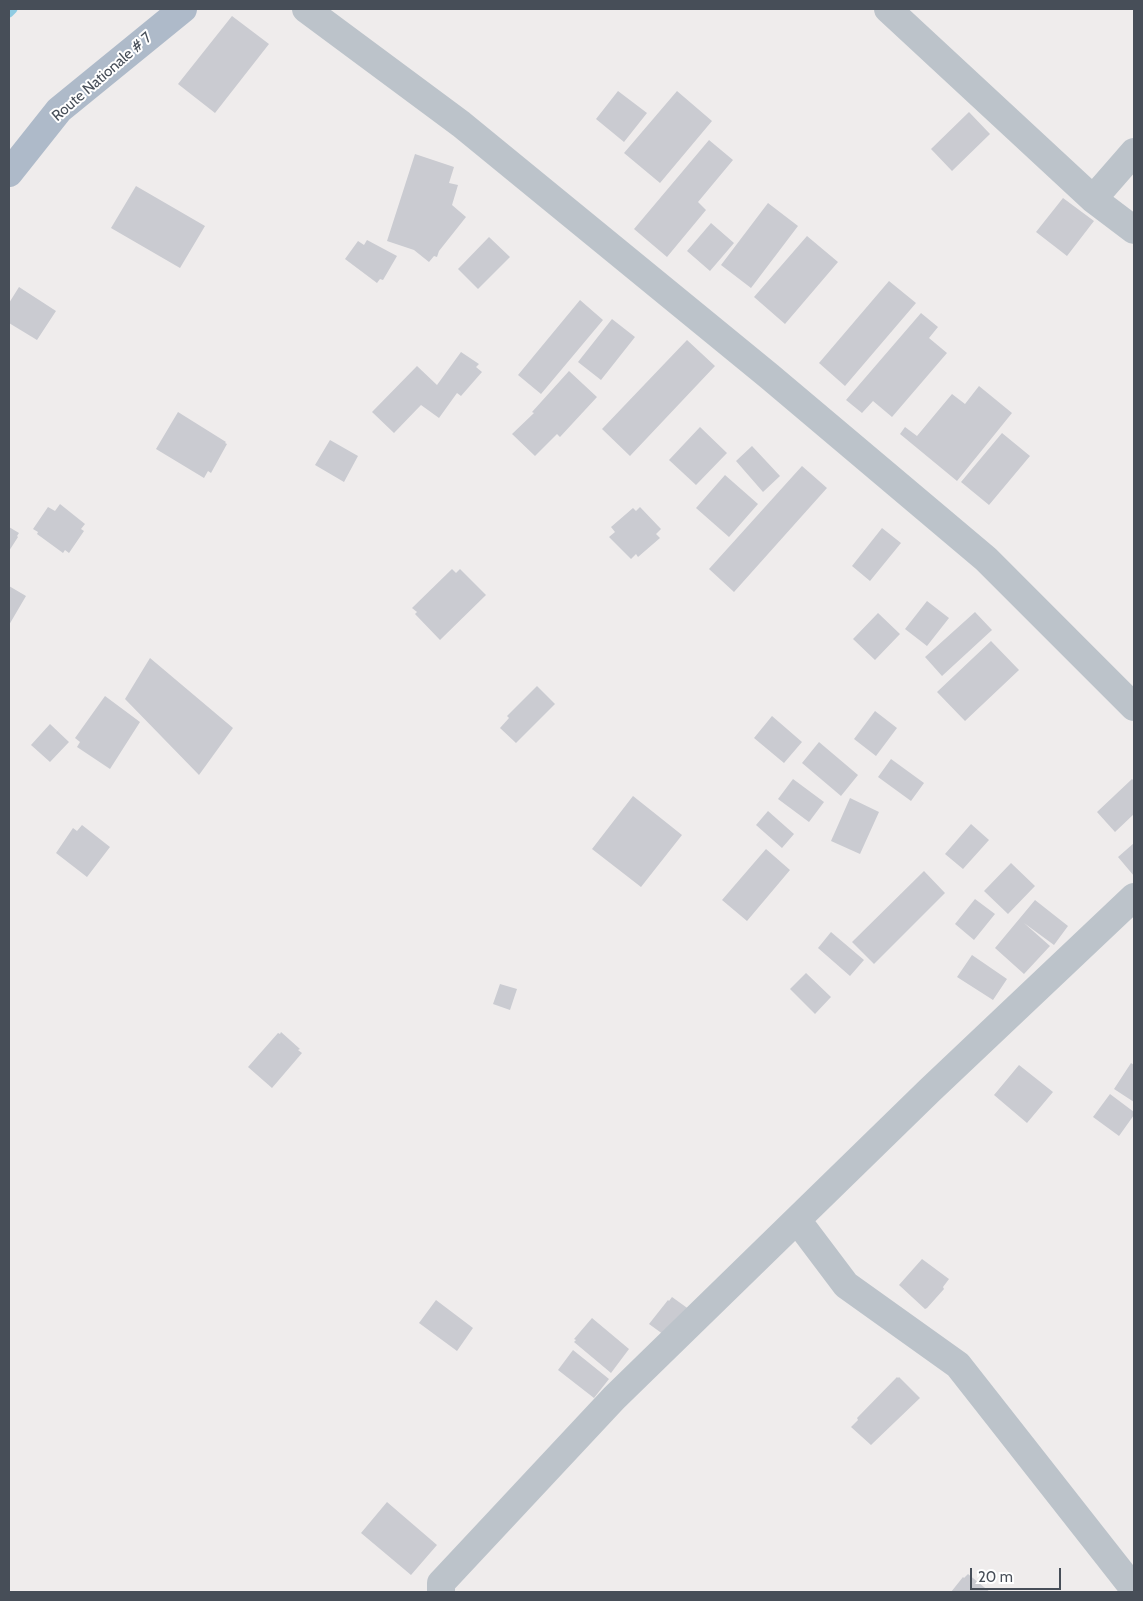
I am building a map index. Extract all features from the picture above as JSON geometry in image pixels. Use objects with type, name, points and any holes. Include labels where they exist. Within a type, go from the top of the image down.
[{"type":"main road","name":"Route Nationale # 7","points":[[9,173],[59,110],[183,9]]},
{"type":"street","points":[[306,9],[468,130],[986,558],[1134,707]]},
{"type":"street","points":[[888,9],[1093,199],[1134,230]]},
{"type":"street","points":[[1093,199],[1134,152]]},
{"type":"street","points":[[441,1592],[442,1583],[614,1398],[930,1090],[1134,897]]},
{"type":"street","points":[[797,1220],[846,1286],[958,1365],[1134,1589]]},
{"type":"building","points":[[232,16],[269,44],[215,113],[178,84]]},
{"type":"building","points":[[618,91],[647,113],[624,142],[596,119]]},
{"type":"building","points":[[677,91],[712,121],[660,183],[624,153]]},
{"type":"building","points":[[969,112],[990,134],[952,171],[931,149]]},
{"type":"building","points":[[709,140],[733,160],[698,202],[706,210],[667,257],[634,229]]},
{"type":"building","points":[[415,154],[454,167],[449,183],[458,185],[452,205],[466,217],[439,251],[437,257],[434,256],[429,262],[414,250],[387,241]]},
{"type":"building","points":[[136,186],[205,226],[180,268],[111,228]]},
{"type":"building","points":[[1063,198],[1094,221],[1067,256],[1036,232]]},
{"type":"building","points":[[768,203],[798,226],[751,288],[721,265]]},
{"type":"building","points":[[711,223],[734,243],[710,271],[687,251]]},
{"type":"building","points":[[807,236],[838,262],[785,324],[754,297]]},
{"type":"building","points":[[489,237],[510,257],[478,289],[458,269]]},
{"type":"building","points":[[367,240],[397,256],[383,280],[380,279],[377,283],[345,259],[358,241],[364,245]]},
{"type":"building","points":[[889,281],[916,303],[845,386],[819,363]]},
{"type":"building","points":[[19,287],[56,311],[37,340],[9,323],[9,303]]},
{"type":"building","points":[[580,300],[603,320],[541,394],[518,375]]},
{"type":"building","points":[[921,313],[938,327],[929,338],[947,353],[892,417],[873,401],[862,413],[846,400]]},
{"type":"building","points":[[612,319],[635,337],[601,380],[578,362]]},
{"type":"building","points":[[687,340],[715,366],[630,456],[602,429]]},
{"type":"building","points":[[461,352],[479,364],[476,367],[482,372],[461,396],[457,393],[439,418],[421,405],[394,433],[372,412],[417,366],[437,385]]},
{"type":"building","points":[[569,371],[597,397],[560,437],[557,434],[535,456],[512,434],[534,413],[532,412]]},
{"type":"building","points":[[979,386],[1012,413],[957,481],[900,434],[905,427],[917,436],[952,394],[965,404]]},
{"type":"building","points":[[178,412],[227,444],[211,473],[208,471],[204,478],[156,449]]},
{"type":"building","points":[[700,427],[727,453],[696,485],[669,460]]},
{"type":"building","points":[[1002,433],[1030,456],[989,505],[961,482]]},
{"type":"building","points":[[330,440],[358,456],[344,482],[315,465]]},
{"type":"building","points":[[752,446],[780,476],[763,492],[736,461]]},
{"type":"building","points":[[802,466],[827,488],[734,592],[709,569]]},
{"type":"building","points":[[725,475],[758,504],[729,537],[696,508]]},
{"type":"building","points":[[60,504],[85,524],[81,529],[84,531],[69,553],[65,550],[63,553],[33,529],[48,507],[55,511]]},
{"type":"building","points":[[640,507],[661,529],[656,534],[660,538],[638,557],[636,554],[631,559],[609,537],[615,532],[611,527],[633,508],[636,511]]},
{"type":"building","points":[[9,527],[19,533],[9,551]]},
{"type":"building","points":[[882,528],[901,543],[870,581],[852,566]]},
{"type":"building","points":[[452,569],[456,573],[460,569],[486,595],[440,640],[415,614],[417,612],[412,608]]},
{"type":"building","points":[[9,586],[26,596],[9,625]]},
{"type":"building","points":[[927,601],[949,618],[927,646],[905,629]]},
{"type":"building","points":[[975,612],[992,630],[942,676],[925,657]]},
{"type":"building","points":[[878,613],[900,634],[875,660],[853,639]]},
{"type":"building","points":[[991,641],[1019,670],[965,721],[937,692]]},
{"type":"building","points":[[150,658],[233,728],[199,775],[125,699]]},
{"type":"building","points":[[537,686],[555,704],[516,743],[500,728],[509,718],[507,716]]},
{"type":"building","points":[[105,696],[140,722],[110,769],[77,747],[80,742],[75,738]]},
{"type":"building","points":[[875,711],[897,728],[876,756],[854,739]]},
{"type":"building","points":[[772,716],[802,742],[784,763],[754,738]]},
{"type":"building","points":[[50,724],[69,742],[50,762],[31,745]]},
{"type":"building","points":[[819,742],[858,775],[841,796],[802,763]]},
{"type":"building","points":[[891,759],[924,783],[911,801],[878,777]]},
{"type":"building","points":[[793,779],[824,802],[809,822],[778,799]]},
{"type":"building","points":[[1132,779],[1134,781],[1134,814],[1115,832],[1097,812]]},
{"type":"building","points":[[633,796],[682,835],[641,887],[592,849]]},
{"type":"building","points":[[850,798],[879,812],[860,854],[831,841]]},
{"type":"building","points":[[768,811],[794,834],[782,848],[756,825]]},
{"type":"building","points":[[971,824],[989,840],[963,869],[945,854]]},
{"type":"building","points":[[82,825],[110,847],[87,877],[56,853],[73,828],[77,831]]},
{"type":"building","points":[[1134,843],[1134,876],[1118,857]]},
{"type":"building","points":[[766,849],[790,870],[747,921],[722,900]]},
{"type":"building","points":[[1011,863],[1035,886],[1008,914],[984,891]]},
{"type":"building","points":[[924,871],[945,893],[874,964],[852,942]]},
{"type":"building","points":[[975,899],[995,914],[974,940],[955,924]]},
{"type":"building","points":[[1035,900],[1068,926],[1054,945],[1024,923],[1050,946],[1024,974],[995,948]]},
{"type":"building","points":[[831,932],[864,960],[850,976],[818,948]]},
{"type":"building","points":[[972,955],[1007,979],[993,1000],[957,977]]},
{"type":"building","points":[[806,973],[831,997],[815,1014],[790,989]]},
{"type":"building","points":[[500,984],[517,989],[510,1010],[493,1004]]},
{"type":"building","points":[[281,1032],[302,1053],[272,1088],[248,1067]]},
{"type":"building","points":[[1131,1063],[1134,1065],[1134,1102],[1114,1089]]},
{"type":"building","points":[[1019,1065],[1053,1092],[1027,1123],[994,1095]]},
{"type":"building","points":[[1110,1094],[1134,1112],[1134,1115],[1119,1136],[1093,1117]]},
{"type":"building","points":[[922,1259],[949,1279],[943,1287],[944,1289],[925,1309],[899,1285]]},
{"type":"building","points":[[672,1297],[697,1315],[678,1345],[649,1324]]},
{"type":"building","points":[[436,1300],[473,1328],[457,1351],[419,1323]]},
{"type":"building","points":[[592,1318],[629,1349],[611,1373],[574,1342],[576,1340],[574,1339]]},
{"type":"building","points":[[573,1350],[609,1379],[594,1398],[558,1370]]},
{"type":"building","points":[[897,1377],[920,1398],[871,1445],[851,1427],[858,1420],[857,1418]]},
{"type":"building","points":[[387,1502],[437,1545],[411,1575],[361,1533]]},
{"type":"building","points":[[968,1574],[990,1592],[951,1592],[963,1577]]},
{"type":"waterway","points":[[9,13],[13,9]]}]
